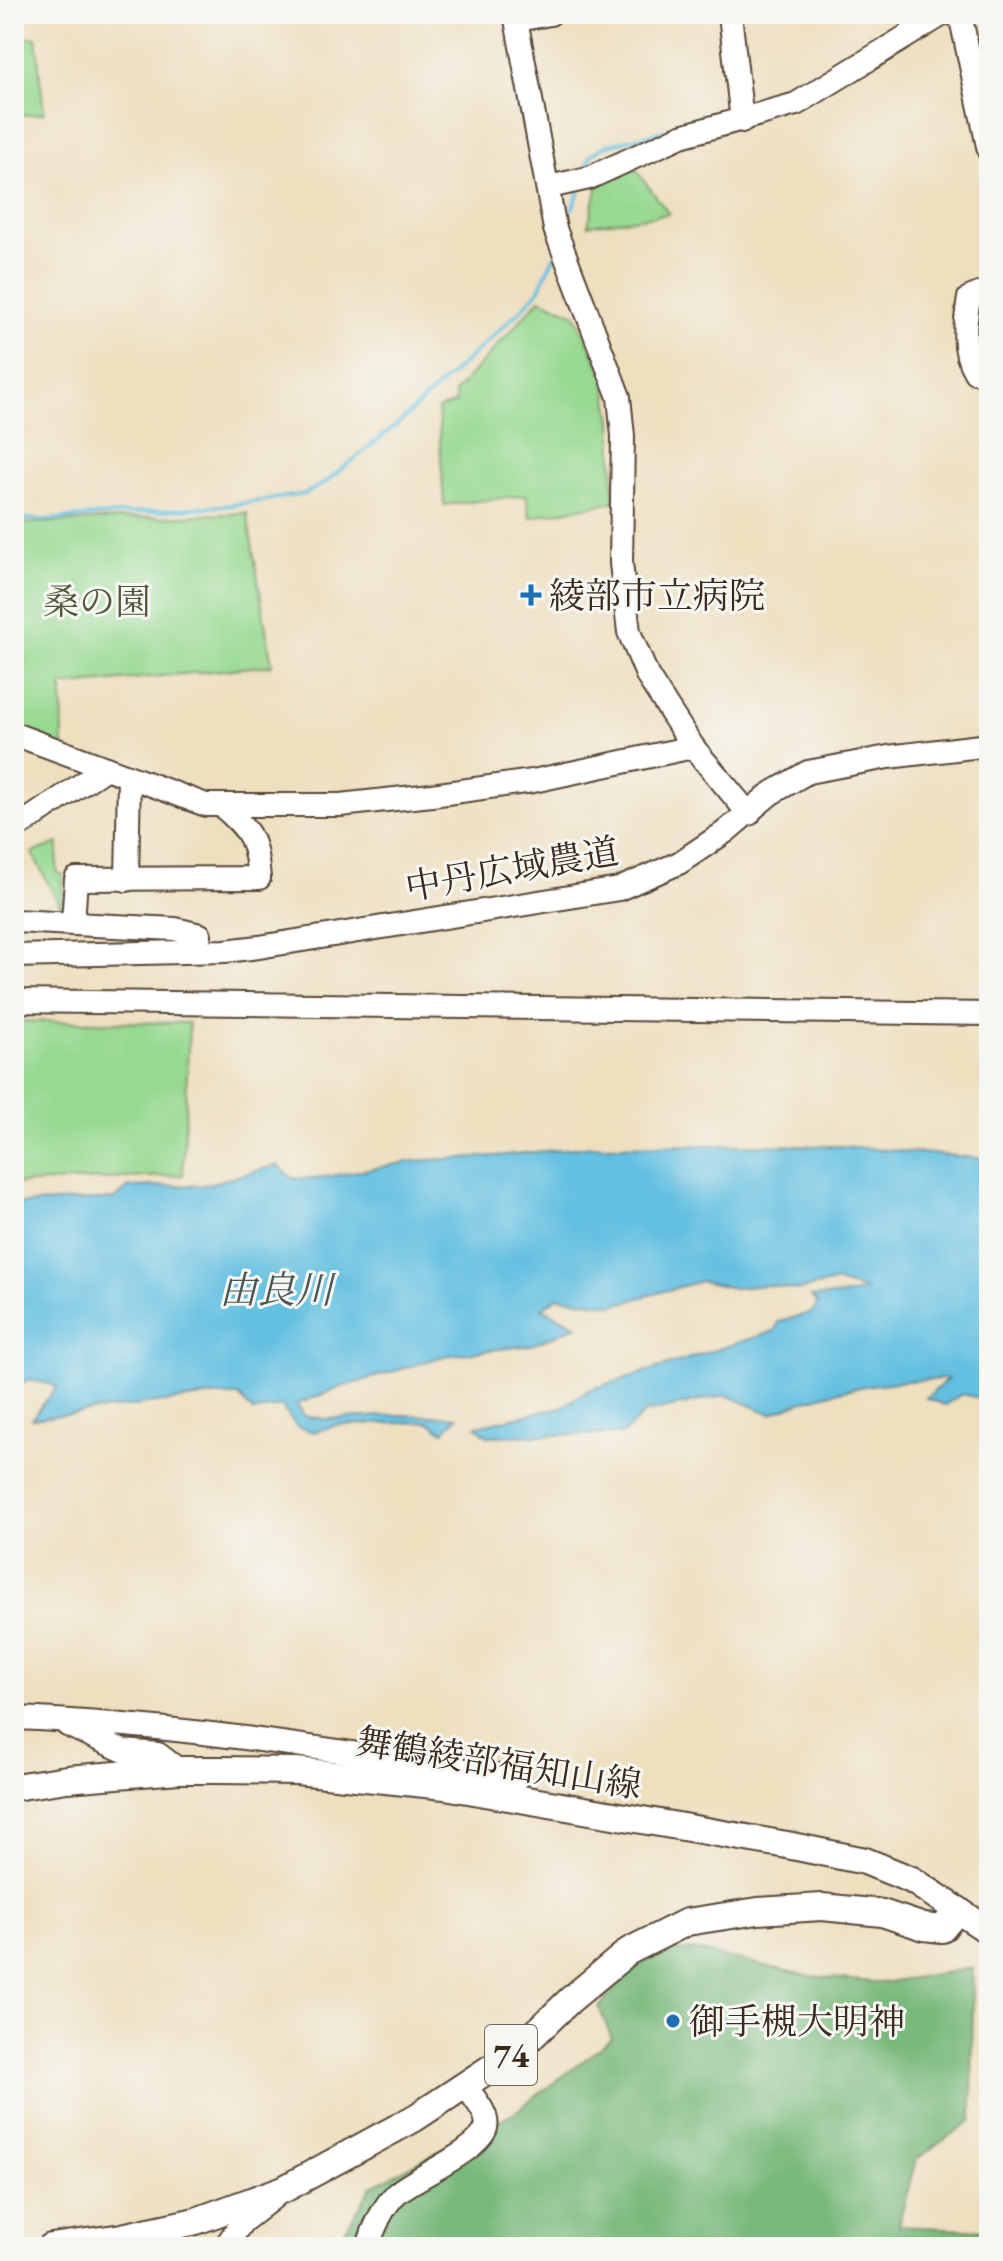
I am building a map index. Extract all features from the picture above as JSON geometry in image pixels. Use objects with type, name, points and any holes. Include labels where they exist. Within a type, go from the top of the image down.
[{"type":"main road","name":"舞鶴綾部福知山線","points":[[14,1787],[67,1779],[179,1770],[296,1771],[445,1786],[865,1861],[912,1880],[989,1931]]},
{"type":"main road","name":"74","points":[[51,2247],[129,2244],[284,2189],[415,2118],[518,2050],[621,1957],[687,1922],[758,1911],[822,1907],[882,1913],[924,1927],[942,1929],[958,1910]]},
{"type":"street","points":[[550,14],[516,17],[555,229],[619,397],[623,436],[621,563],[629,632],[648,677],[693,747],[749,814]]},
{"type":"street","points":[[730,14],[742,121]]},
{"type":"street","points":[[549,187],[589,178],[681,136],[796,104],[943,14]]},
{"type":"street","points":[[960,14],[980,72],[989,151]]},
{"type":"street","points":[[989,290],[969,298],[965,340],[975,372],[989,375]]},
{"type":"street","points":[[17,739],[206,805],[340,805],[432,795],[533,781],[693,747]]},
{"type":"street","name":"中丹広域農道","points":[[14,956],[259,947],[619,889],[679,863],[749,814],[770,794],[808,772],[888,757],[989,745]]},
{"type":"street","points":[[22,824],[106,768]]},
{"type":"street","points":[[127,880],[129,777]]},
{"type":"street","points":[[73,923],[76,879],[259,878],[256,849],[247,828],[221,805]]},
{"type":"street","points":[[14,921],[175,929],[200,935]]},
{"type":"street","points":[[14,1001],[989,1014]]},
{"type":"street","points":[[14,1718],[119,1723],[518,1778]]},
{"type":"street","points":[[58,1720],[124,1751],[158,1754],[179,1770]]},
{"type":"street","points":[[368,2247],[372,2232],[397,2194],[473,2145],[486,2129],[486,2117],[465,2085]]},
{"type":"street","points":[[225,2247],[242,2222],[284,2189]]},
{"type":"green space","points":[[36,37],[44,113],[14,116],[14,39]]},
{"type":"green space","points":[[633,166],[669,214],[588,225],[599,182]]},
{"type":"green space","points":[[540,299],[575,314],[604,375],[612,420],[614,502],[530,517],[526,495],[444,505],[438,409],[456,403],[455,392]]},
{"type":"green space","name":"桑の園","points":[[247,513],[272,665],[62,686],[63,749],[14,729],[14,524]]},
{"type":"green space","points":[[58,843],[57,872],[63,875],[62,909],[32,853]]},
{"type":"green space","points":[[14,1021],[189,1023],[183,1175],[14,1184]]},
{"type":"green space","points":[[692,1950],[810,1976],[882,1983],[973,1968],[972,2120],[916,2160],[898,2226],[988,2230],[982,2247],[335,2247],[372,2186],[515,2112],[612,2039],[599,2007],[624,1978],[657,1952]]},
{"type":"water","name":"由良川","points":[[593,1146],[841,1146],[989,1159],[989,1400],[962,1394],[945,1405],[926,1398],[948,1379],[925,1380],[835,1392],[771,1414],[726,1395],[645,1413],[623,1434],[487,1436],[476,1426],[562,1407],[589,1390],[775,1331],[778,1322],[811,1313],[818,1304],[811,1297],[850,1295],[866,1290],[835,1282],[798,1290],[769,1285],[734,1288],[701,1281],[614,1305],[558,1297],[542,1308],[577,1326],[532,1345],[444,1356],[297,1404],[304,1416],[326,1419],[401,1415],[457,1417],[444,1432],[429,1422],[337,1425],[314,1432],[297,1427],[281,1406],[253,1412],[239,1396],[211,1396],[32,1419],[57,1386],[28,1379],[14,1391],[14,1204],[115,1199],[129,1187],[204,1185],[278,1165],[292,1178],[315,1179],[414,1161]]},
{"type":"waterway","points":[[585,170],[591,155],[607,145],[669,130]]},
{"type":"waterway","points":[[572,209],[579,192]]},
{"type":"waterway","points":[[14,518],[44,520],[232,505],[305,494],[326,482],[401,421],[522,309],[538,291],[554,257]]},
{"type":"place","name":"綾部市立病院","points":[[531,595]]},
{"type":"place","name":"御手槻大明神","points":[[673,2021]]}]
